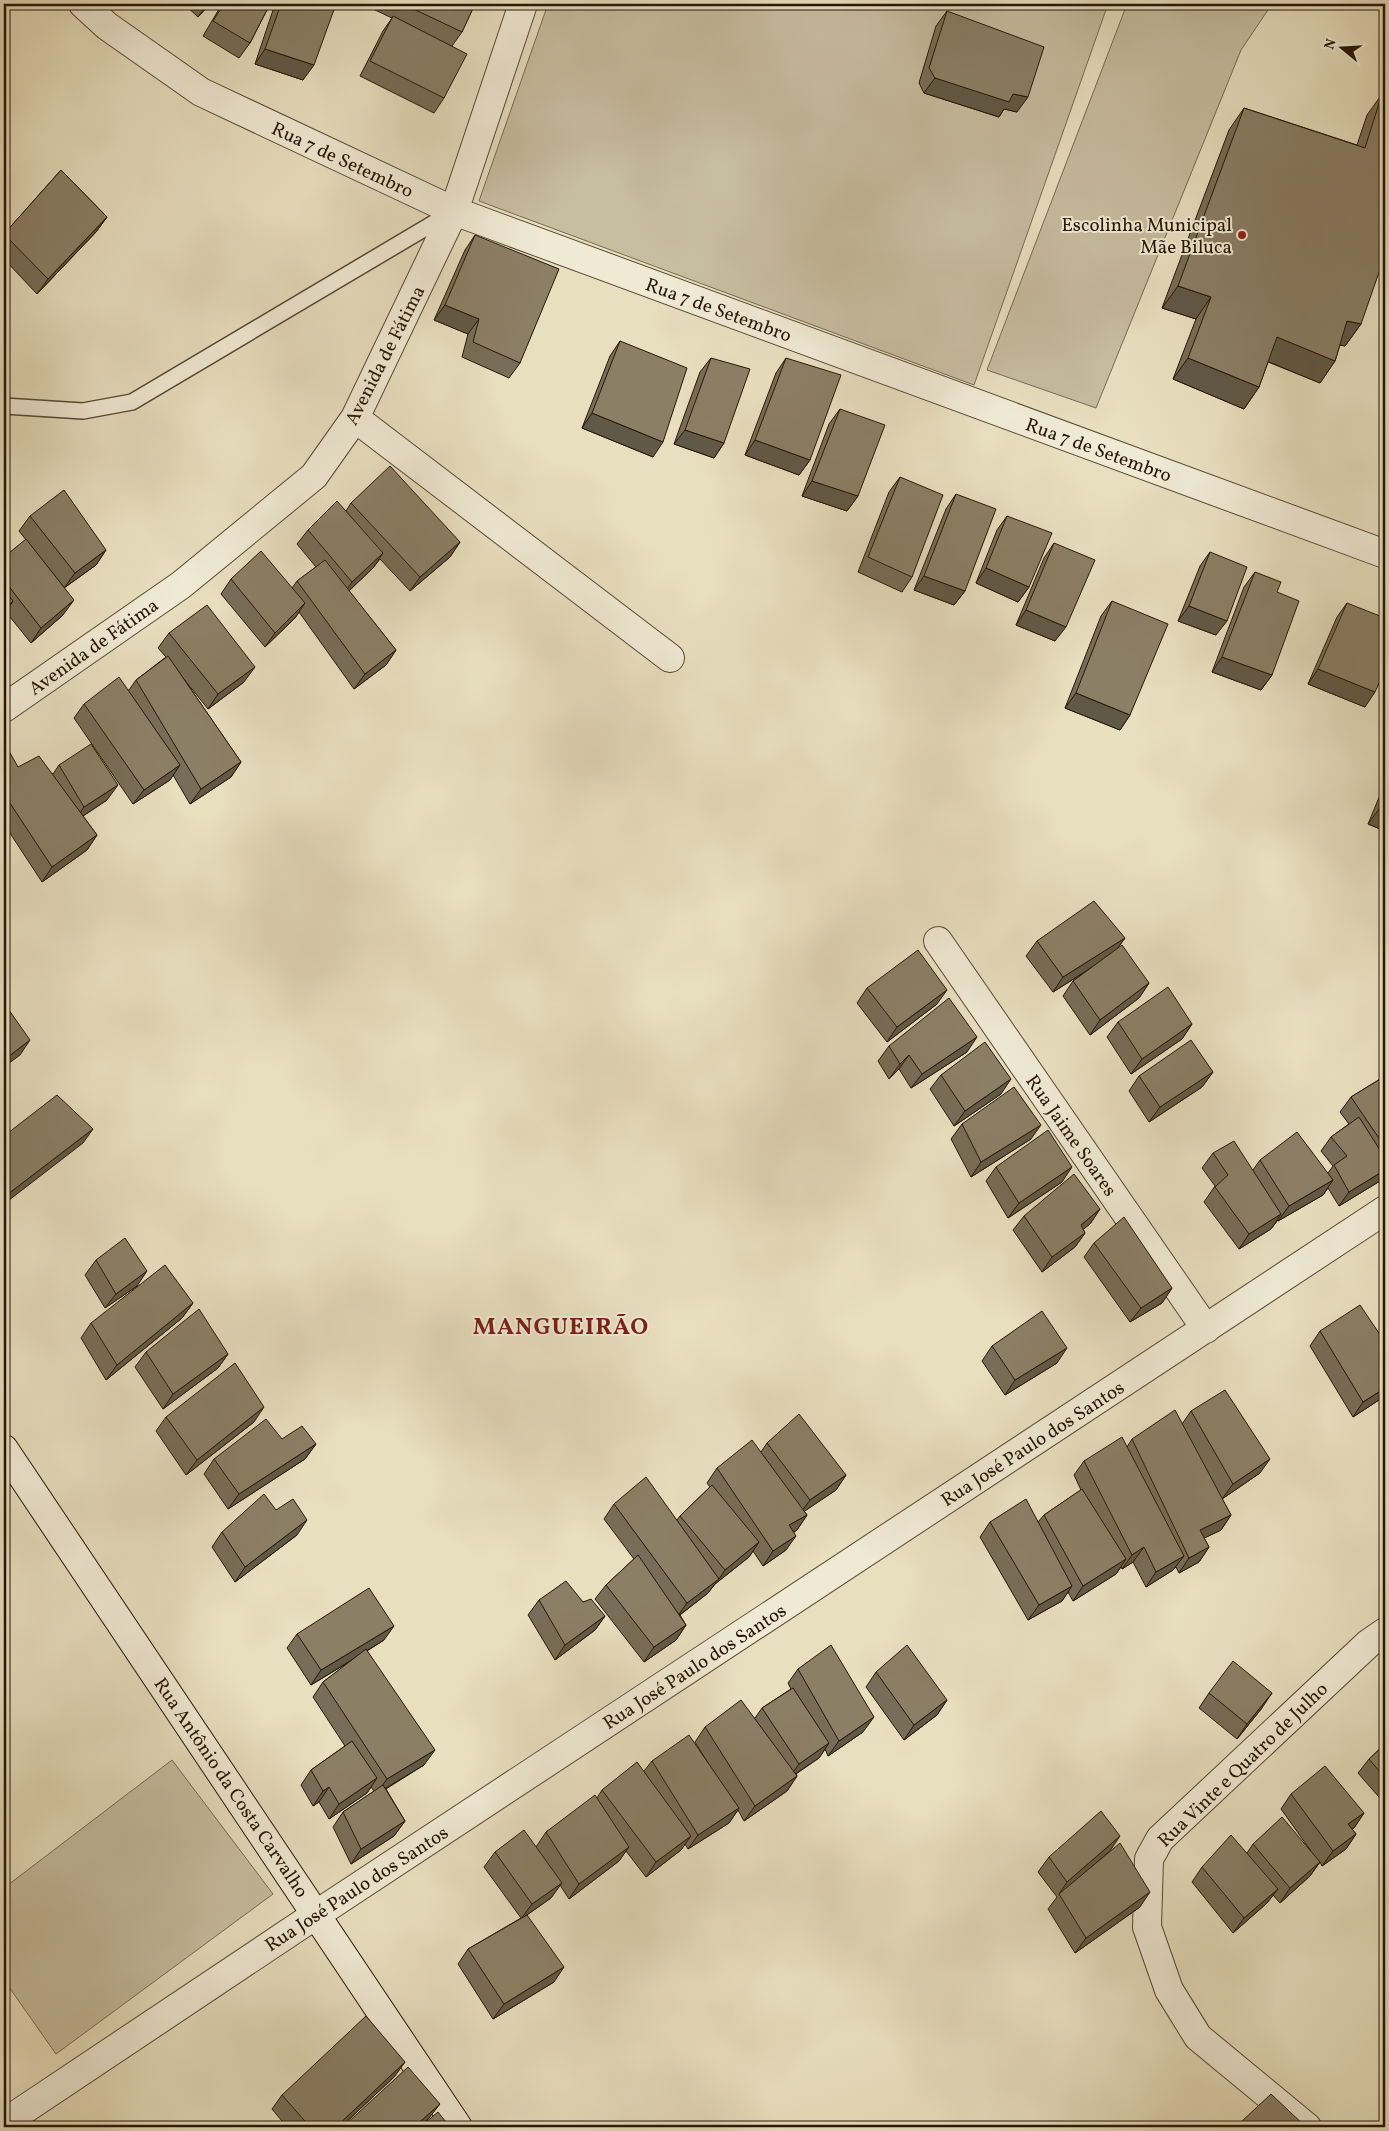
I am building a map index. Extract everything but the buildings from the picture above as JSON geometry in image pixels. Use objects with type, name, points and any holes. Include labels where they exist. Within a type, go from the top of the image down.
[{"type":"street","name":"Rua 7 de Setembro","points":[[83,4],[107,26],[201,92],[454,211],[1385,554]]},
{"type":"street","name":"Avenida de Fátima","points":[[4,708],[181,585],[314,476],[355,418],[454,211],[523,4]]},
{"type":"street","points":[[355,418],[670,658]]},
{"type":"street","name":"Rua Jaime Soares","points":[[938,941],[1206,1329]]},
{"type":"street","name":"Rua José Paulo dos Santos","points":[[19,2120],[317,1914],[1385,1210]]},
{"type":"street","name":"Rua Antônio da Costa Carvalho","points":[[4,1449],[458,2127]]},
{"type":"street","name":"Rua Vinte e Quatro de Julho","points":[[1307,2127],[1198,2037],[1169,1990],[1146,1927],[1149,1859],[1160,1839],[1369,1643],[1385,1632]]},
{"type":"lane","points":[[4,406],[83,411],[132,402],[454,211]]},
{"type":"shaded area","points":[[548,4],[1108,4],[974,385],[479,201]]},
{"type":"shaded area","points":[[1127,4],[1272,4],[1241,50],[1096,408],[987,370]]},
{"type":"shaded area","points":[[172,1760],[273,1894],[56,2054],[4,1980],[4,1888]]},
{"type":"place","name":"Escolinha Municipal Mãe Biluca","points":[[1242,235]]},
{"type":"district","name":"MANGUEIRÃO","points":[[561,1326]]}]
